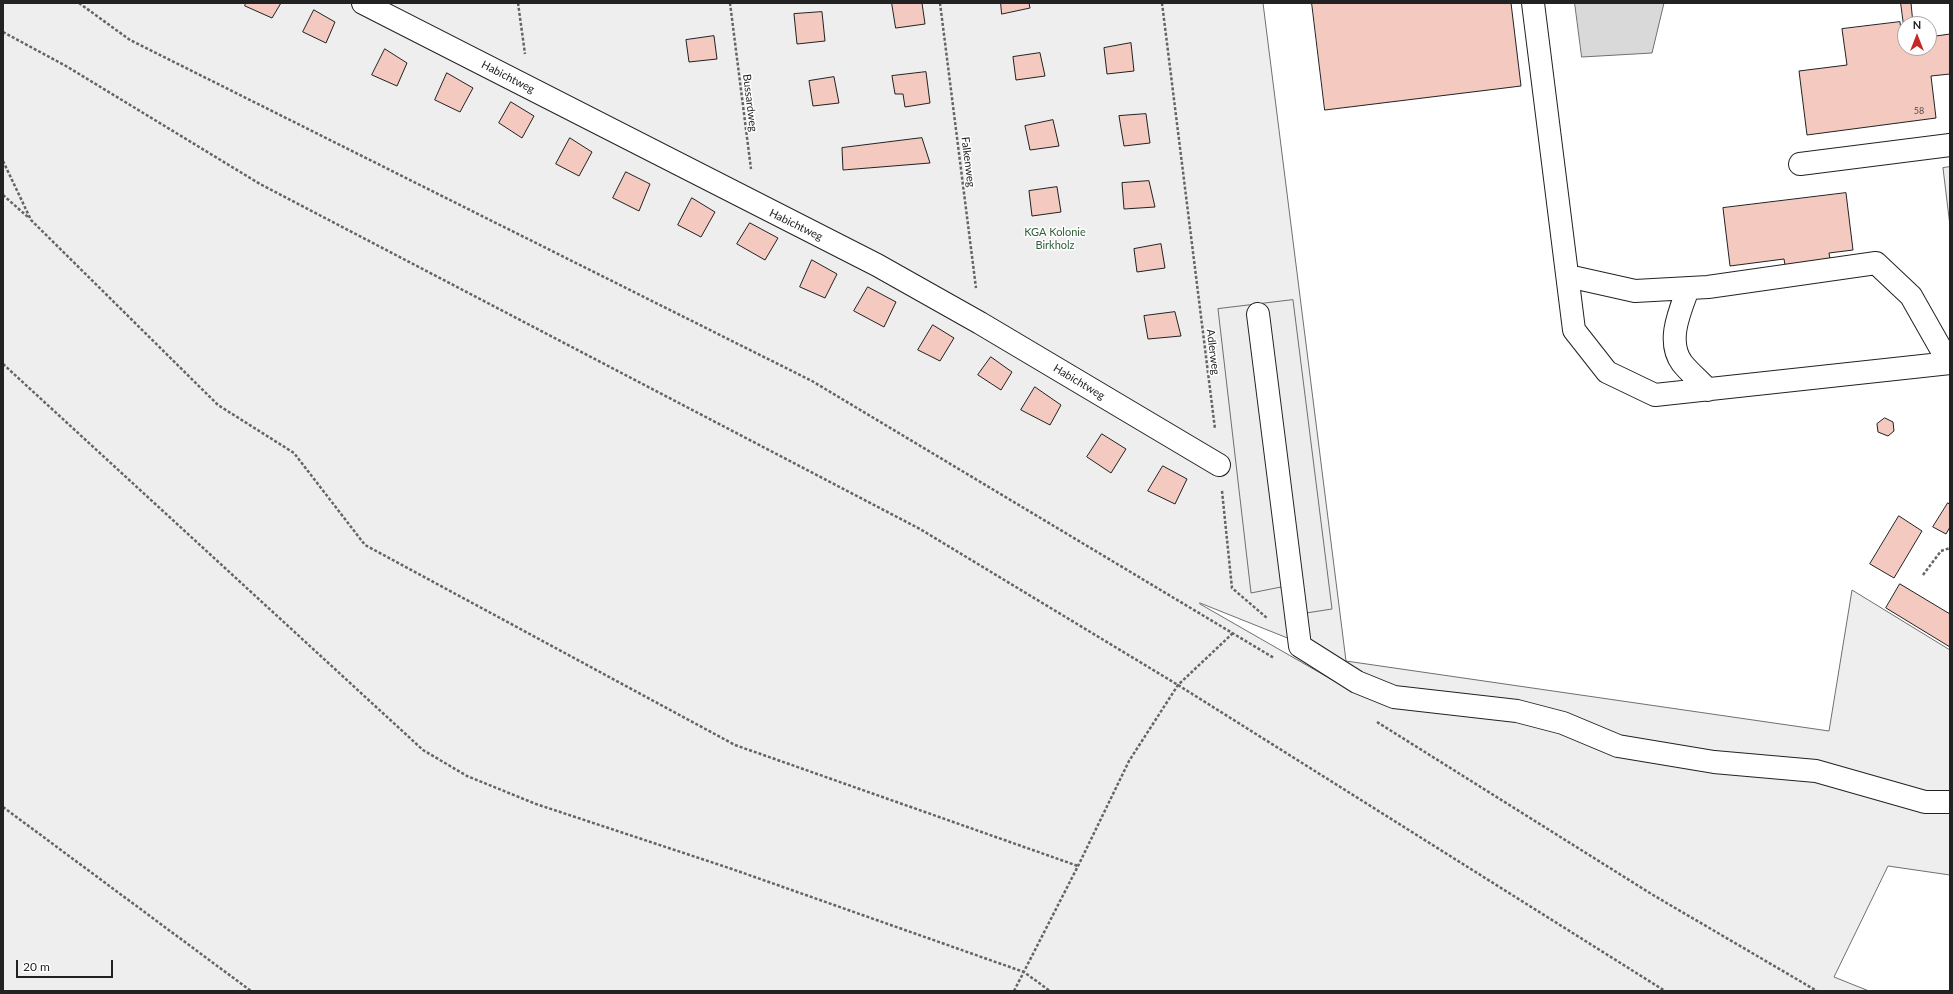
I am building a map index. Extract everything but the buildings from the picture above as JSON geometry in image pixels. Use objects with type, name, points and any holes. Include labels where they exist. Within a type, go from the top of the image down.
[{"type":"lane","name":"Habichtweg","points":[[363,3],[529,87],[755,205],[877,265],[980,322],[1219,465]]},
{"type":"lane","points":[[1533,3],[1574,330],[1607,372],[1655,395],[1950,363],[1911,296],[1876,263],[1688,288],[1635,291],[1568,276]]},
{"type":"lane","points":[[1800,164],[1950,145]]},
{"type":"lane","points":[[1688,288],[1678,317],[1674,338],[1681,362],[1708,390]]},
{"type":"lane","points":[[1258,314],[1300,646],[1357,682],[1394,697],[1517,711],[1563,723],[1618,746],[1714,762],[1816,771],[1925,802],[1950,802]]},
{"type":"path","points":[[79,3],[130,40],[812,381],[1234,632],[1278,660],[1300,646]]},
{"type":"path","points":[[518,3],[529,87]]},
{"type":"path","name":"Bussardweg","points":[[730,3],[755,205]]},
{"type":"path","name":"Falkenweg","points":[[940,3],[980,322]]},
{"type":"path","name":"Adlerweg","points":[[1162,3],[1219,465],[1232,588],[1300,646]]},
{"type":"path","points":[[3,32],[66,66],[260,184],[920,529],[1178,685],[1665,991]]},
{"type":"path","points":[[3,161],[31,220]]},
{"type":"path","points":[[3,194],[218,405],[294,453],[364,545],[735,745],[1078,866]]},
{"type":"path","points":[[3,364],[423,750],[467,776],[536,804],[732,869],[1024,972],[1050,991]]},
{"type":"path","points":[[1923,575],[1941,551],[1950,548]]},
{"type":"path","points":[[1014,991],[1078,866],[1128,761],[1178,685],[1234,632]]},
{"type":"path","points":[[1371,719],[1653,896],[1817,991]]},
{"type":"path","points":[[3,807],[251,991]]},
{"type":"green space","name":"KGA Kolonie Birkholz","points":[[3,3],[1263,3],[1346,661],[1829,731],[1852,590],[1950,650],[1950,875],[1888,866],[1834,977],[1869,991],[3,991]],"holes":[[[1200,603],[1345,661],[1343,686]]]},
{"type":"shaded area","points":[[1575,3],[1664,3],[1652,53],[1582,57]]},
{"type":"shaded area","points":[[1950,167],[1950,226],[1943,168]]},
{"type":"shaded area","points":[[1293,300],[1332,609],[1287,616],[1281,587],[1251,593],[1218,309]]}]
